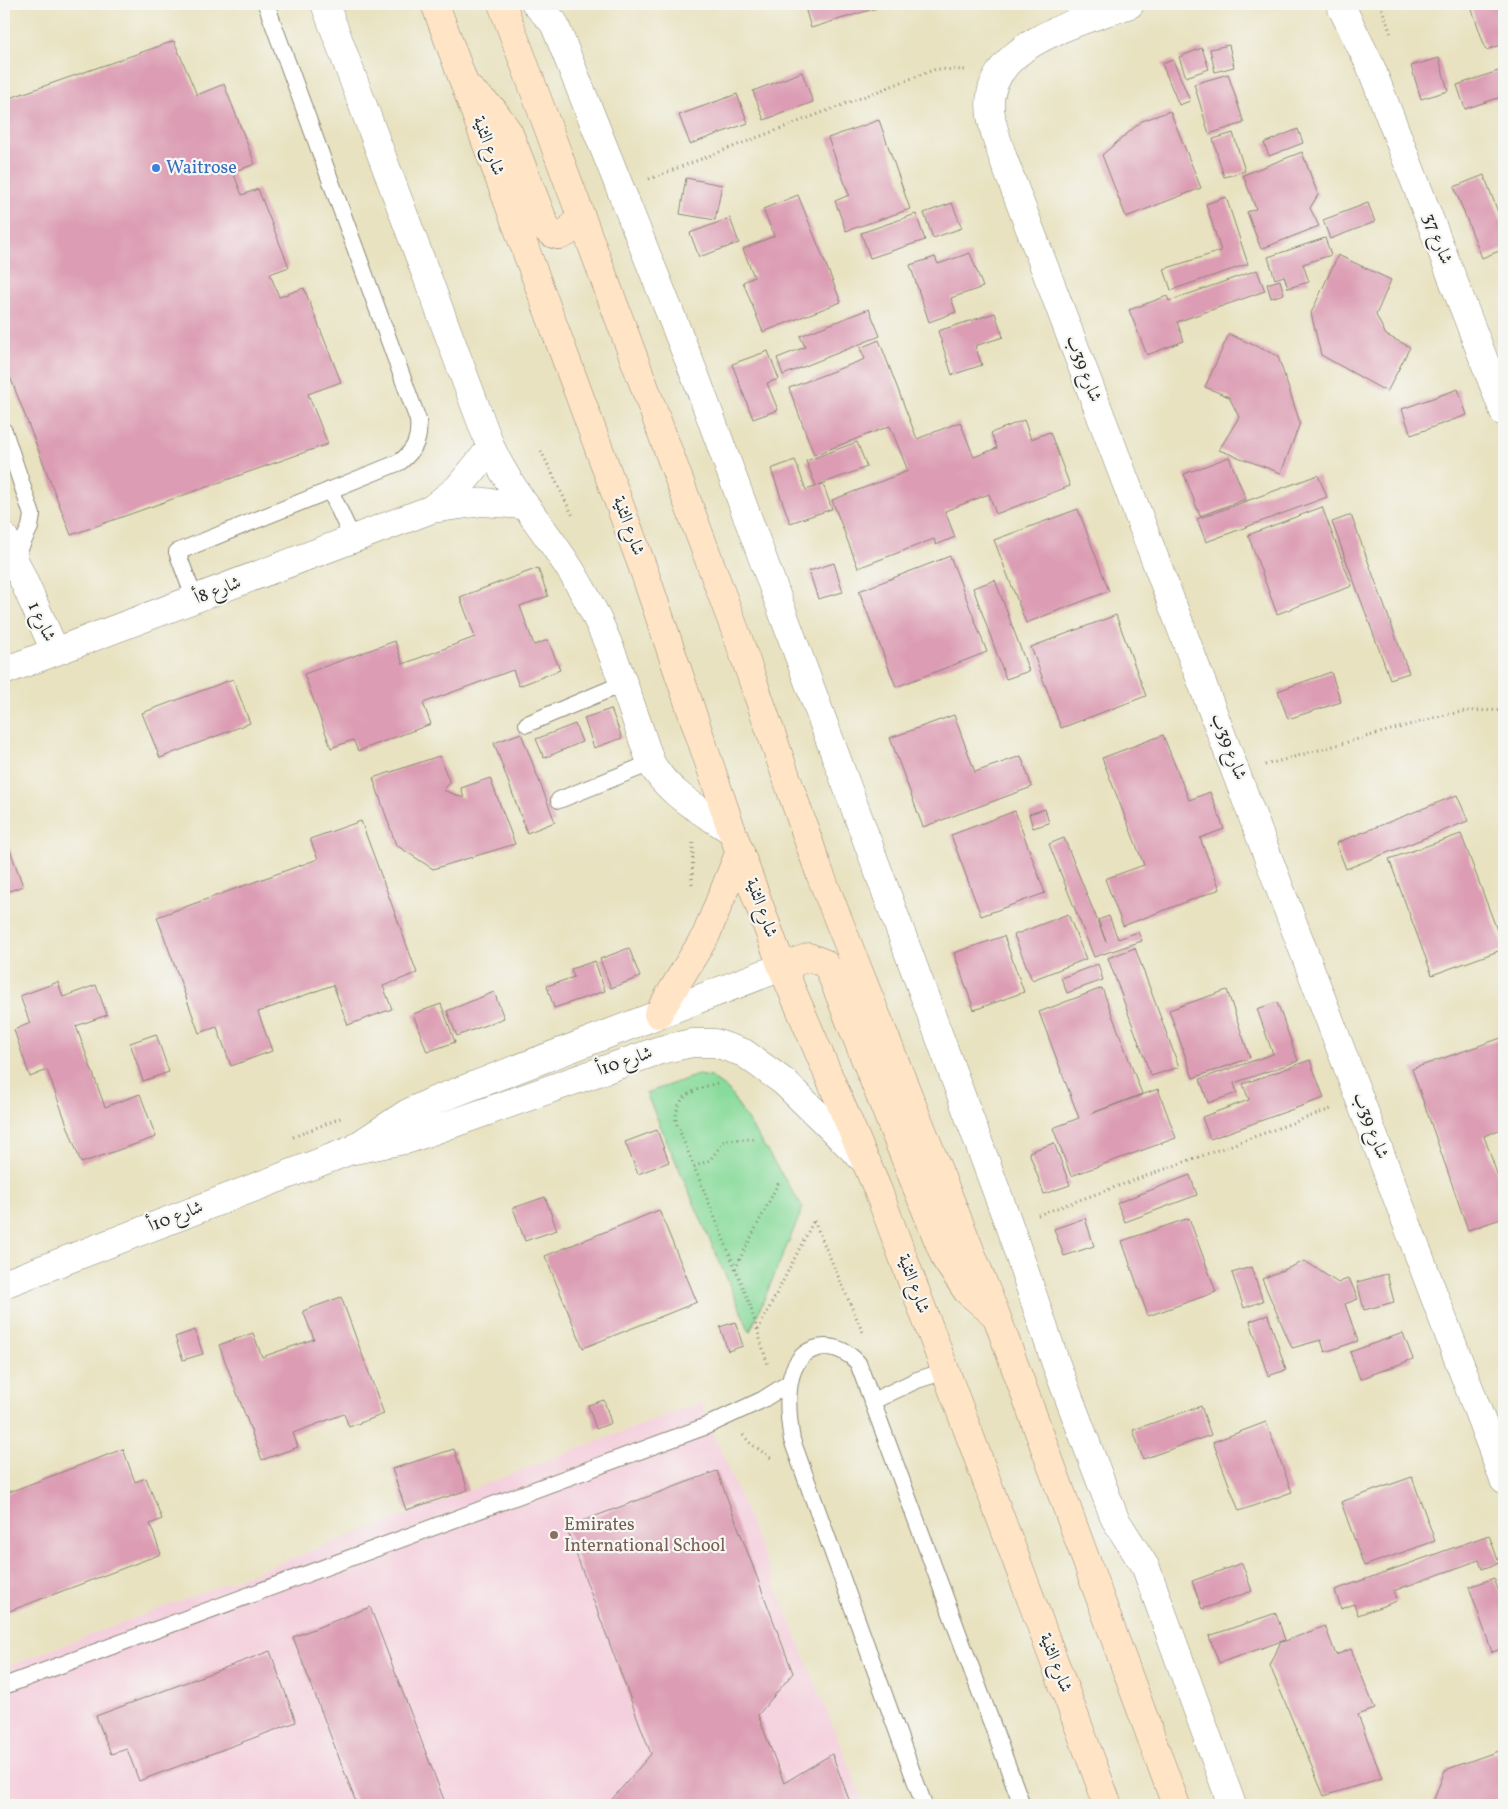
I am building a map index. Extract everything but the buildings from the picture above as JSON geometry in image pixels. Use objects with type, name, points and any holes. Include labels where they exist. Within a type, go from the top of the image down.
[{"type":"main road","name":"شارع الثنية","points":[[435,4],[644,571],[736,841],[782,967],[867,1163],[1108,1805]]},
{"type":"main road","points":[[502,4],[738,638],[820,874],[996,1315],[1176,1805]]},
{"type":"main road","points":[[465,85],[493,110],[509,133],[547,230],[552,234],[563,235],[568,232],[580,216]]},
{"type":"main road","points":[[658,1014],[706,935],[736,841]]},
{"type":"main road","points":[[782,967],[809,957],[817,959],[830,969],[946,1260],[967,1291],[996,1315]]},
{"type":"street","points":[[325,4],[491,448],[502,472],[523,505],[577,579],[603,630],[651,763],[664,782],[674,792],[736,841]]},
{"type":"street","points":[[536,4],[554,23],[699,387],[1009,1225],[1056,1364],[1121,1529],[1146,1568],[1232,1805]]},
{"type":"street","name":"شارع 39ب","points":[[1130,4],[1049,34],[1016,54],[999,72],[991,95],[994,129],[1003,158],[1504,1480]]},
{"type":"street","name":"شارع 37","points":[[1340,4],[1370,65],[1504,412]]},
{"type":"street","name":"شارع 37","points":[[1357,4],[1370,65]]},
{"type":"street","name":"شارع 8أ","points":[[432,509],[458,488],[491,448]]},
{"type":"street","name":"شارع 8أ","points":[[4,671],[432,509],[483,502],[523,505]]},
{"type":"street","name":"شارع 1","points":[[4,537],[13,563],[55,651]]},
{"type":"street","name":"شارع 10أ","points":[[349,1151],[408,1113],[436,1100],[782,967]]},
{"type":"street","name":"شارع 10أ","points":[[4,1284],[349,1151],[409,1139],[660,1050],[692,1043],[715,1043],[744,1053],[784,1082],[867,1163]]},
{"type":"lane","points":[[195,600],[177,552],[400,462],[414,449],[419,430],[418,420],[266,4]]},
{"type":"lane","points":[[4,431],[32,515],[30,527],[13,563]]},
{"type":"lane","points":[[330,490],[353,540]]},
{"type":"lane","points":[[527,724],[622,684]]},
{"type":"lane","points":[[559,800],[651,763]]},
{"type":"lane","points":[[924,1805],[806,1480],[791,1432],[789,1383],[796,1363],[803,1356],[822,1347],[832,1347],[851,1356],[858,1363],[1022,1805]]},
{"type":"lane","points":[[873,1401],[917,1380],[946,1371]]},
{"type":"lane","points":[[4,1686],[695,1431],[733,1414],[789,1383]]},
{"type":"path","points":[[621,189],[936,69],[999,72]]},
{"type":"path","points":[[1237,773],[1441,716],[1465,711],[1504,710]]},
{"type":"path","points":[[717,1083],[690,1092],[678,1105],[676,1122],[758,1330],[774,1392]]},
{"type":"path","points":[[1009,1225],[1360,1099]]},
{"type":"path","points":[[694,1168],[710,1160],[725,1140],[754,1139]]},
{"type":"path","points":[[735,1269],[780,1180]]},
{"type":"path","points":[[758,1330],[814,1221]]},
{"type":"path","points":[[733,1414],[740,1431],[751,1444],[806,1480]]},
{"type":"shaded area","name":"Emirates International School","points":[[701,1402],[865,1805],[4,1805],[4,1668]]},
{"type":"green space","points":[[698,1075],[711,1077],[729,1091],[803,1208],[750,1332],[646,1093]]},
{"type":"place","name":"Waitrose","points":[[156,168]]},
{"type":"place","name":"Emirates International School","points":[[554,1535]]}]
